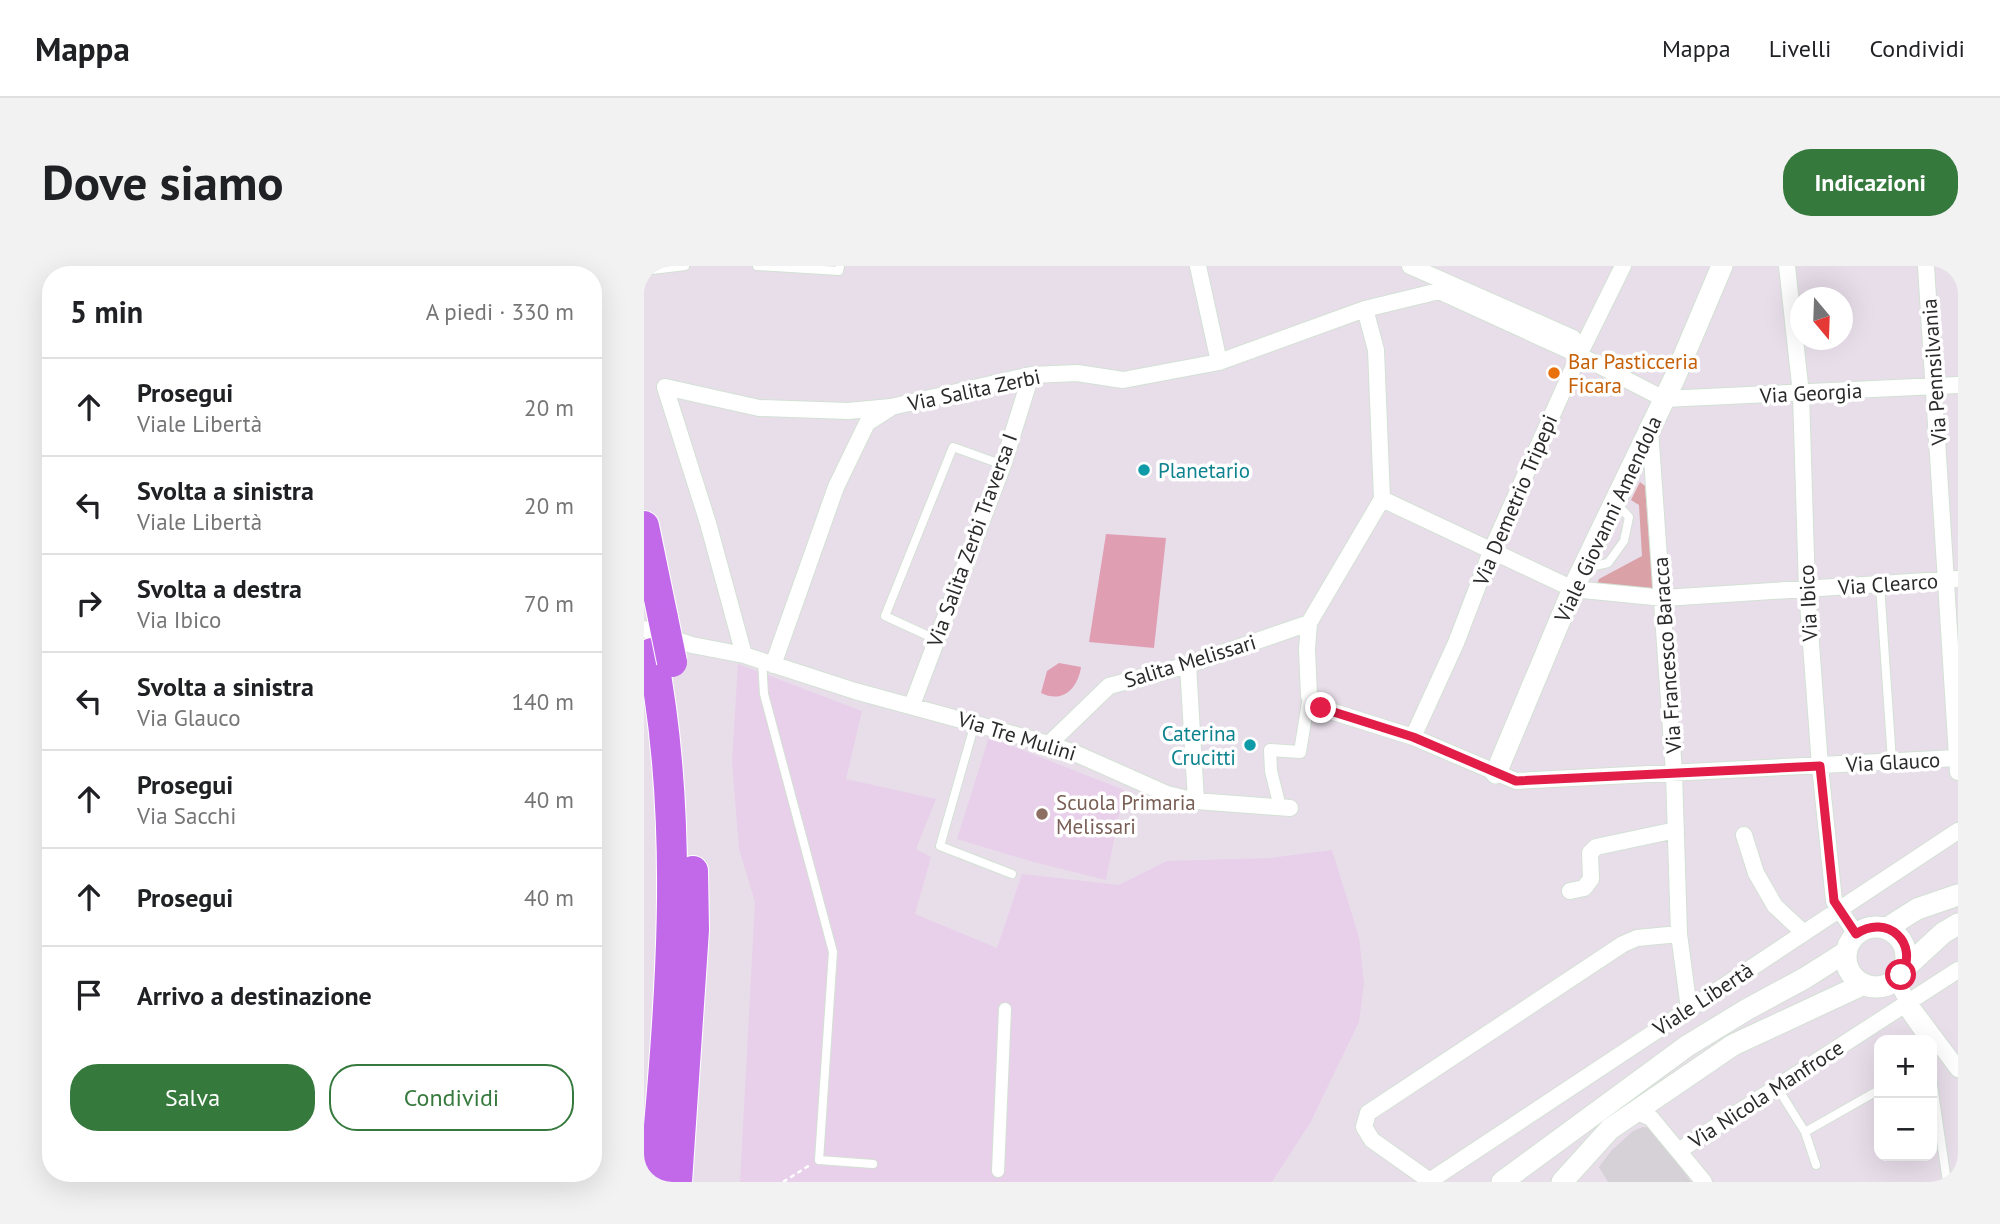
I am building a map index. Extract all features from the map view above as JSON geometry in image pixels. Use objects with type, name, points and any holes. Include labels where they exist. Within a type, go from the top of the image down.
[{"type":"highway","points":[[644,526],[670,788],[673,911],[654,1182]]},
{"type":"highway","points":[[653,631],[690,776],[694,930],[677,1182]]},
{"type":"street","points":[[1198,266],[1219,362]]},
{"type":"street","points":[[1410,266],[1449,274],[1573,338],[1579,355]]},
{"type":"street","name":"Via Demetrio Tripepi","points":[[1413,737],[1456,643],[1492,549],[1579,355],[1623,266]]},
{"type":"street","name":"Viale Giovanni Amendola","points":[[1496,773],[1573,589],[1664,399],[1722,266]]},
{"type":"street","name":"Via Ibico","points":[[1787,266],[1801,394],[1807,590],[1820,766],[1834,901],[1840,909],[1851,943]]},
{"type":"street","name":"Via Pennsilvania","points":[[1926,266],[1953,579],[1958,765]]},
{"type":"street","name":"Via Salita Zerbi","points":[[744,655],[708,523],[665,387],[759,408],[848,411],[891,408],[1031,375],[1077,373],[1123,380],[1219,362],[1365,309],[1439,292],[1579,355],[1664,399]]},
{"type":"street","points":[[1285,808],[1271,771],[1270,750],[1300,752],[1309,696],[1309,623],[1382,499],[1376,350],[1365,309]]},
{"type":"street","name":"Via Salita Zerbi Traversa I","points":[[912,705],[1003,465],[1031,375]]},
{"type":"street","name":"Via Georgia","points":[[1664,399],[1958,385]]},
{"type":"street","points":[[768,663],[836,487],[867,423],[891,408]]},
{"type":"street","name":"Via Francesco Baracca","points":[[1650,426],[1674,773],[1679,934],[1689,1009]]},
{"type":"street","name":"Via Clearco","points":[[1382,499],[1573,589],[1664,598],[1953,579]]},
{"type":"street","name":"Salita Melissari","points":[[1049,744],[1109,686],[1188,665],[1309,623]]},
{"type":"street","name":"Via Tre Mulini","points":[[653,631],[692,645],[744,655],[855,691],[1049,744],[1167,794],[1196,801],[1285,808]]},
{"type":"street","points":[[1188,665],[1196,801]]},
{"type":"street","name":"Via Glauco","points":[[1309,696],[1321,708],[1413,737],[1516,781],[1892,761],[1958,765]]},
{"type":"street","points":[[1570,891],[1584,888],[1591,879],[1590,853],[1596,847],[1676,830]]},
{"type":"street","name":"Viale Libertà","points":[[1429,1181],[1450,1175],[1689,1009],[1958,831]]},
{"type":"street","points":[[1744,835],[1756,873],[1775,906],[1804,933]]},
{"type":"street","name":"Viale Libertà","points":[[1502,1182],[1687,1046],[1805,978],[1871,926],[1887,928],[1917,909],[1958,895]]},
{"type":"street","points":[[1562,1182],[1610,1129],[1733,1045],[1864,985],[1880,987],[1900,974],[1943,933],[1958,924]]},
{"type":"street","points":[[1887,928],[1902,940],[1906,949],[1900,974],[1905,1005],[1958,1068]]},
{"type":"street","points":[[1429,1181],[1371,1140],[1364,1127],[1368,1113],[1623,944],[1637,938],[1679,934]]},
{"type":"street","points":[[1851,943],[1849,971],[1864,985]]},
{"type":"street","name":"Via Nicola Manfroce","points":[[1680,1150],[1958,970]]},
{"type":"street","points":[[998,1171],[1005,1009]]},
{"type":"street","points":[[1635,1111],[1651,1118],[1704,1182]]},
{"type":"lane","points":[[644,271],[685,266]]},
{"type":"lane","points":[[757,266],[839,271],[840,266]]},
{"type":"lane","points":[[935,639],[885,615],[953,447],[1003,465]]},
{"type":"lane","points":[[1880,584],[1892,761]]},
{"type":"lane","points":[[768,663],[764,694],[833,952],[819,1160],[873,1164]]},
{"type":"lane","points":[[975,723],[940,846],[1012,874]]},
{"type":"lane","points":[[1905,1005],[1921,1035]]},
{"type":"lane","points":[[1777,1087],[1804,1132],[1816,1165]]},
{"type":"lane","points":[[1804,1132],[1874,1093]]},
{"type":"lane","points":[[1935,1098],[1947,1182]]},
{"type":"path","points":[[783,1182],[819,1160]]},
{"type":"shaded area","points":[[1640,482],[1645,486],[1653,588],[1596,587],[1599,579],[1642,556],[1639,505],[1631,500]]},
{"type":"shaded area","points":[[1106,534],[1166,538],[1154,648],[1089,642]]},
{"type":"shaded area","points":[[1059,663],[1081,667],[1077,681],[1063,695],[1056,697],[1041,693],[1047,671]]},
{"type":"shaded area","points":[[738,664],[862,711],[846,779],[936,799],[916,849],[931,857],[915,914],[997,948],[1022,874],[1119,885],[1167,861],[1270,858],[1332,850],[1359,937],[1364,983],[1359,1022],[1310,1123],[1272,1182],[740,1182],[755,902],[739,849],[732,761]]},
{"type":"shaded area","name":"Scuola Primaria Melissari","points":[[989,737],[1124,790],[1106,880],[957,839]]},
{"type":"shaded area","points":[[1643,1127],[1654,1128],[1691,1182],[1608,1182],[1599,1167],[1611,1151],[1633,1131]]},
{"type":"place","name":"Bar Pasticceria Ficara","points":[[1554,373]]},
{"type":"place","name":"Planetario","points":[[1144,470]]},
{"type":"place","name":"Caterina Crucitti","points":[[1250,745]]},
{"type":"place","name":"Scuola Primaria Melissari","points":[[1042,814]]},
{"type":"route","points":[[1321,708],[1413,737],[1516,781],[1820,766],[1834,901],[1856,934],[1871,926],[1879,926],[1887,928],[1902,940],[1907,959],[1901,975]]}]
